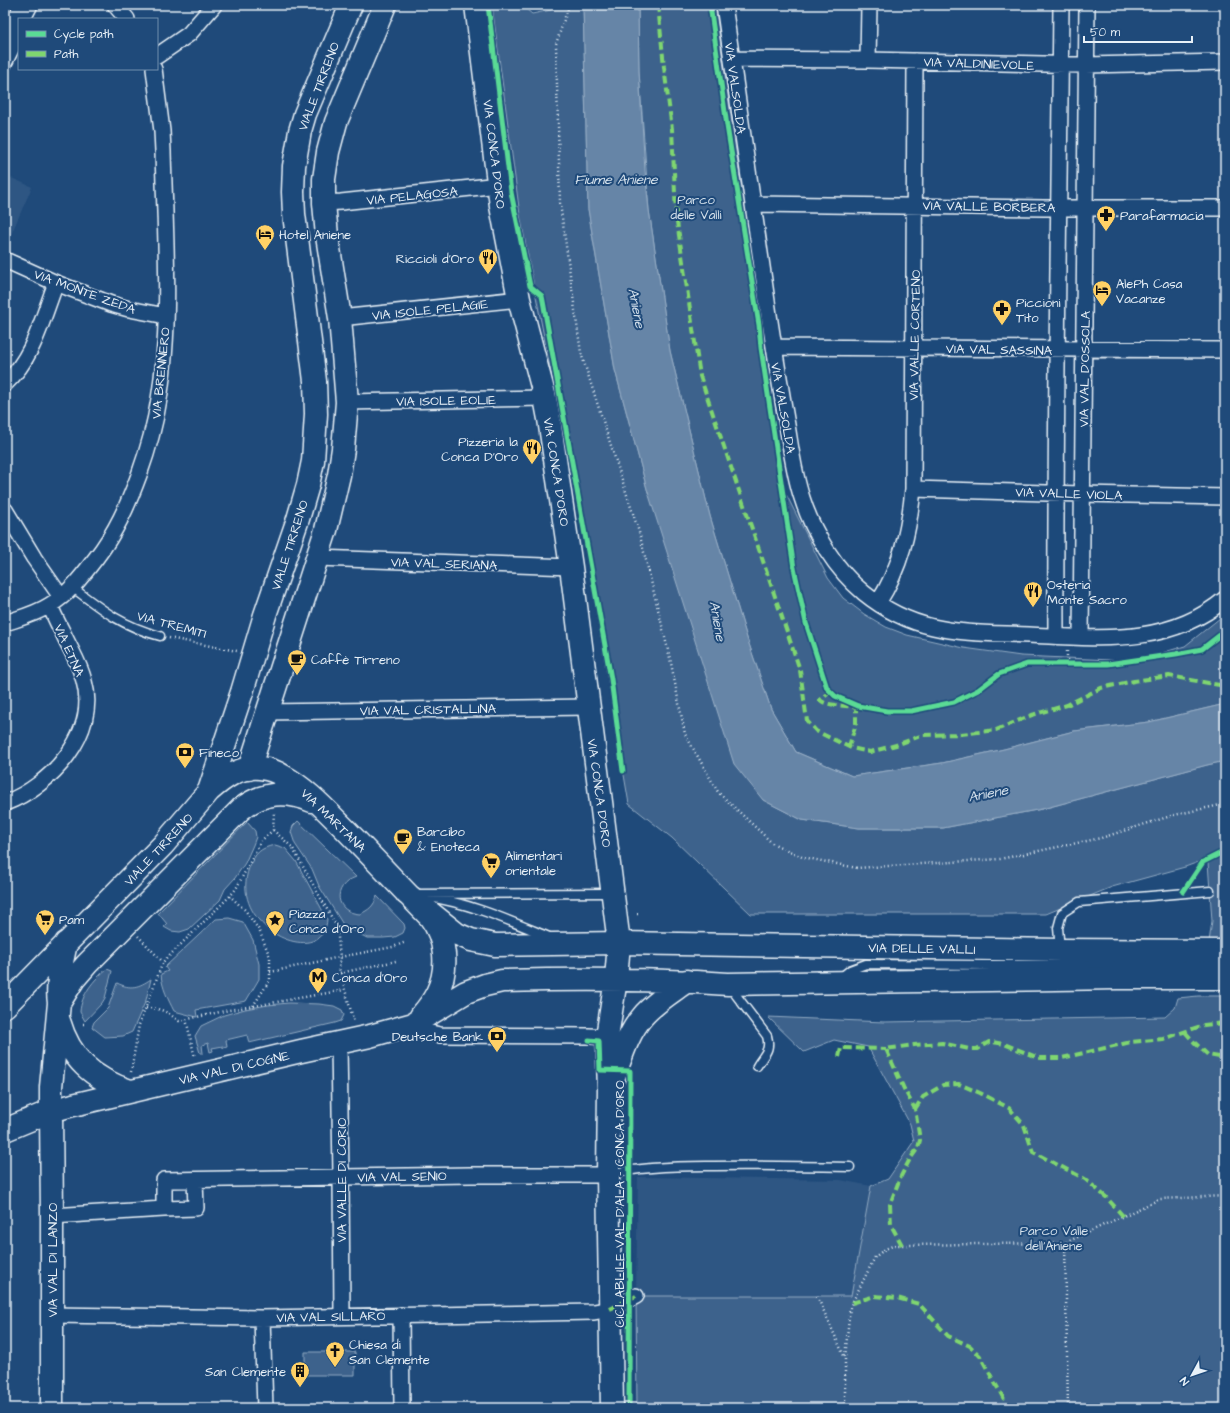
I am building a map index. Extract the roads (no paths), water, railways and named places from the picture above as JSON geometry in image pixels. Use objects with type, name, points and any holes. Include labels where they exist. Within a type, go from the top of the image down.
[{"type":"street","points":[[20,18],[26,5]]},
{"type":"street","points":[[115,5],[126,18]]},
{"type":"street","points":[[158,55],[189,34],[214,5]]},
{"type":"street","name":"VIALE TIRRENO","points":[[5,1006],[163,845],[209,791],[306,491],[314,450],[316,403],[315,381],[293,201],[296,149],[305,114],[351,5]]},
{"type":"street","points":[[209,791],[228,776],[248,768],[317,558],[339,475],[347,402],[340,318],[327,236],[324,203],[324,179],[336,122],[384,5]]},
{"type":"street","name":"VIA CONCA D'ORO","points":[[476,5],[501,206],[519,299],[545,398],[571,567],[619,943]]},
{"type":"street","name":"VIA VALSOLDA","points":[[724,5],[774,347],[795,472],[805,506],[817,532],[835,562],[858,587],[878,603],[907,620],[933,628],[965,632],[1081,637],[1133,637],[1174,628],[1210,611],[1225,599]]},
{"type":"street","points":[[868,60],[869,5]]},
{"type":"street","name":"VIA VAL D'OSSOLA","points":[[1056,636],[1055,493],[1058,350],[1061,5]]},
{"type":"street","name":"VIA VAL D'OSSOLA","points":[[1081,637],[1087,5]]},
{"type":"street","points":[[10,39],[18,22]]},
{"type":"street","name":"VIA VALDINIEVOLE","points":[[732,59],[868,60],[1060,65],[1225,62]]},
{"type":"street","name":"VIA VALLE CORTENO","points":[[878,603],[892,579],[902,553],[911,511],[913,489],[915,61]]},
{"type":"street","name":"VIA BRENNERO","points":[[5,623],[32,614],[61,597],[97,557],[120,523],[147,452],[161,387],[166,316],[162,131],[154,70]]},
{"type":"street","name":"VIA PELAGOSA","points":[[324,203],[499,185]]},
{"type":"street","name":"VIA VALLE BORBERA","points":[[754,204],[1225,208]]},
{"type":"street","name":"VIA MONTE ZEDA","points":[[5,260],[56,283],[129,309],[166,316]]},
{"type":"street","points":[[5,384],[22,365],[37,337],[56,283]]},
{"type":"street","name":"VIA ISOLE PELAGIE","points":[[340,318],[519,299]]},
{"type":"street","name":"VIA VAL SASSINA","points":[[774,347],[1225,350]]},
{"type":"street","name":"VIA ISOLE EOLIE","points":[[347,402],[545,398]]},
{"type":"street","name":"VIA VALLE VIOLA","points":[[913,489],[1225,497]]},
{"type":"street","name":"VIA ETNA","points":[[5,510],[61,597],[87,696],[85,719],[73,748],[60,765],[31,790],[5,804]]},
{"type":"street","name":"VIA VAL SERIANA","points":[[317,558],[571,567]]},
{"type":"street","name":"VIA VAL CRISTALLINA","points":[[267,712],[588,707]]},
{"type":"street","name":"VIA MARTANA","points":[[248,768],[263,768],[278,773],[298,786],[321,805],[407,894]]},
{"type":"street","points":[[58,1008],[74,979],[87,964],[247,805],[255,799],[264,796],[284,794],[304,798],[321,805]]},
{"type":"street","points":[[407,894],[449,929],[461,937],[488,944],[619,943],[616,979],[607,1037],[609,1088],[608,1174],[612,1408]]},
{"type":"street","points":[[407,894],[436,925],[442,939],[444,958],[442,980],[437,994],[413,1024]]},
{"type":"street","points":[[66,943],[57,993],[58,1008],[66,1041],[70,1049],[81,1062],[105,1081],[130,1081]]},
{"type":"street","name":"VIA DELLE VALLI","points":[[619,943],[1225,951]]},
{"type":"street","points":[[339,1044],[413,1024],[466,992],[490,983],[502,981],[616,979],[728,984],[1117,978],[1225,978]]},
{"type":"street","points":[[609,1088],[628,1041],[639,1021],[657,1002],[687,981]]},
{"type":"street","name":"VIA VAL DI LANZO","points":[[52,1408],[52,1216],[50,1111],[58,1008]]},
{"type":"street","points":[[413,1024],[426,1032],[440,1035],[607,1037]]},
{"type":"street","name":"VIA VAL DI COGNE","points":[[130,1081],[339,1044]]},
{"type":"street","name":"VIA VALLE DI CORIO","points":[[339,1044],[342,1316]]},
{"type":"street","points":[[5,1130],[50,1111],[130,1081]]},
{"type":"street","name":"VIA VAL SENIO","points":[[164,1209],[164,1180],[341,1176],[608,1174]]},
{"type":"street","points":[[52,1216],[196,1208],[195,1180]]},
{"type":"street","name":"VIA VAL SILLARO","points":[[52,1315],[262,1318],[594,1312],[610,1309],[636,1296]]},
{"type":"street","points":[[400,1315],[402,1408]]},
{"type":"street","points":[[262,1318],[264,1408]]},
{"type":"lane","points":[[5,69],[10,39]]},
{"type":"lane","name":"VIA TREMITI","points":[[61,597],[138,629],[160,636]]},
{"type":"lane","points":[[1060,950],[1058,928],[1062,913],[1079,902],[1210,891]]},
{"type":"lane","points":[[407,894],[613,893]]},
{"type":"lane","points":[[407,894],[435,898],[510,920],[564,944]]},
{"type":"lane","name":"VIA DELLE VALLI","points":[[833,983],[850,970],[866,964],[1225,966]]},
{"type":"lane","points":[[728,984],[768,1039],[769,1047],[767,1052],[757,1066]]},
{"type":"lane","points":[[608,1174],[630,1170],[677,1166],[756,1165],[850,1167]]},
{"type":"water","points":[[583,5],[638,5],[639,71],[645,171],[649,210],[670,351],[710,516],[747,638],[771,709],[796,752],[852,776],[942,763],[1074,731],[1149,722],[1225,704],[1225,761],[1042,809],[943,828],[859,828],[802,820],[763,800],[734,764],[647,489],[615,370],[588,209]]},
{"type":"place","name":"Parafarmacia","points":[[1106,232]]},
{"type":"place","name":"Hotel Aniene","points":[[265,251]]},
{"type":"place","name":"Riccioli d'Oro","points":[[488,275]]},
{"type":"place","name":"AlePh Casa Vacanze","points":[[1102,307]]},
{"type":"place","name":"Piccioni Tito","points":[[1002,326]]},
{"type":"place","name":"Pizzeria la Conca D‘Oro","points":[[532,465]]},
{"type":"place","name":"Osteria Monte Sacro","points":[[1033,608]]},
{"type":"place","name":"Caffè Tirreno","points":[[297,676]]},
{"type":"place","name":"Fineco","points":[[185,769]]},
{"type":"place","name":"Barcibo & Enoteca","points":[[403,855]]},
{"type":"place","name":"Alimentari orientale","points":[[491,879]]},
{"type":"place","name":"Pam","points":[[45,936]]},
{"type":"place","name":"Piazza Conca d'Oro","points":[[275,937]]},
{"type":"place","name":"Conca d'Oro","points":[[318,994]]},
{"type":"place","name":"Deutsche Bank","points":[[497,1053]]},
{"type":"place","name":"Chiesa di San Clemente","points":[[335,1368]]},
{"type":"place","name":"San Clemente","points":[[300,1388]]},
{"type":"water label","name":"Fiume Aniene","points":[[616,179]]},
{"type":"water label","name":"Aniene","points":[[637,308]]},
{"type":"water label","name":"Aniene","points":[[718,621]]},
{"type":"water label","name":"Aniene","points":[[988,793]]},
{"type":"park label","name":"Parco delle Valli","points":[[696,206]]},
{"type":"park label","name":"Parco Valle dell'Aniene","points":[[1054,1238]]}]
